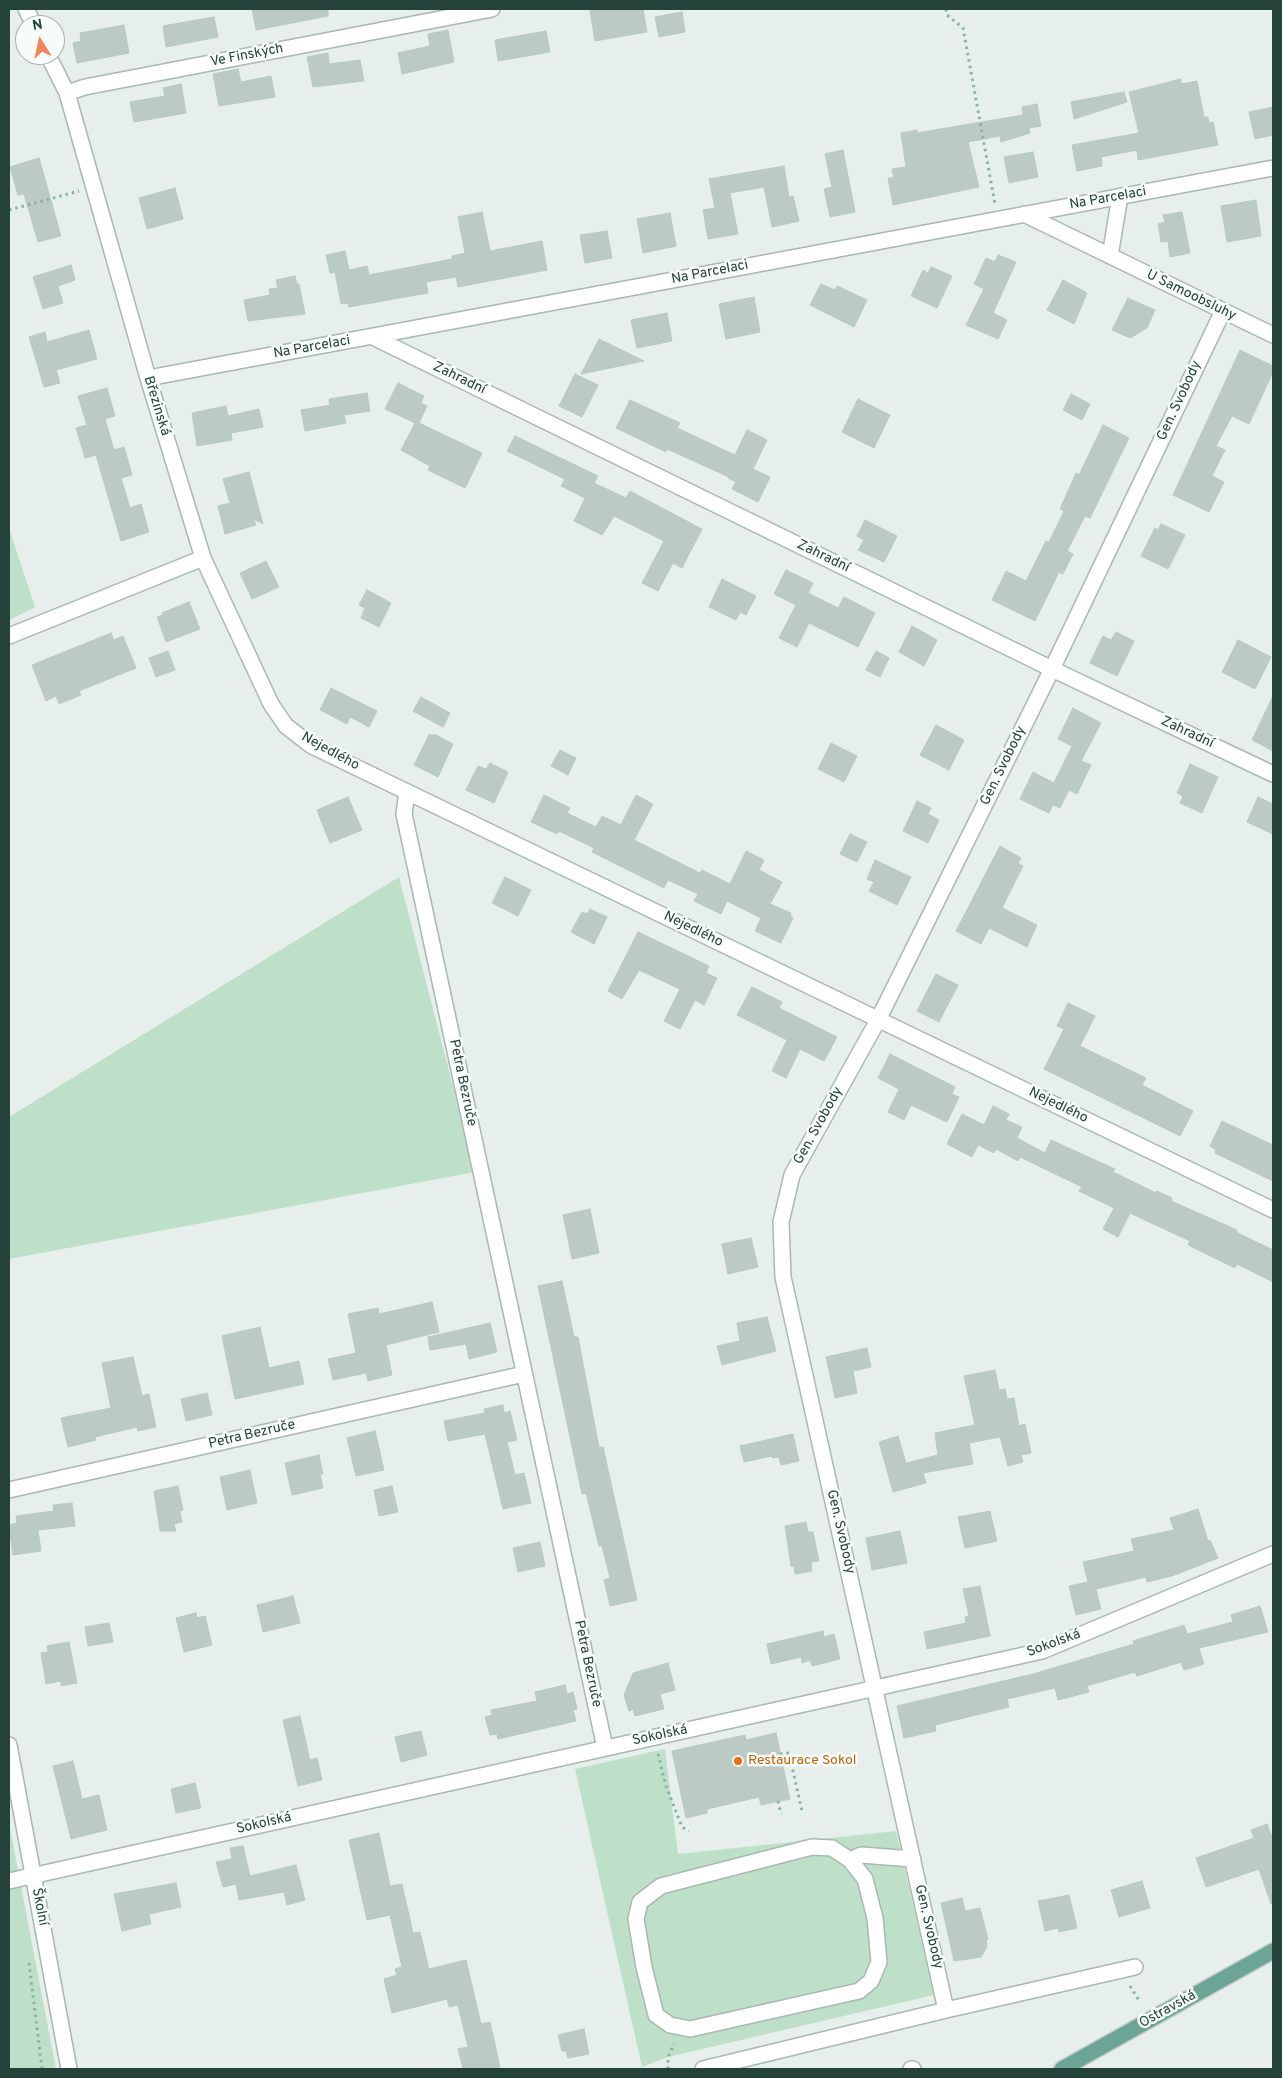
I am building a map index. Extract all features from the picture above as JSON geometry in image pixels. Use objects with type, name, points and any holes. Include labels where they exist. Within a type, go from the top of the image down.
[{"type":"main road","name":"Ostravská","points":[[1062,2069],[1273,1951]]},
{"type":"street","name":"Ve Finských","points":[[67,93],[85,87],[427,15],[492,9]]},
{"type":"street","name":"Březinská","points":[[53,65],[67,93],[148,378],[202,558]]},
{"type":"street","name":"Na Parcelaci","points":[[148,378],[1273,168]]},
{"type":"street","points":[[1110,256],[1120,196]]},
{"type":"street","name":"U Samoobsluhy","points":[[1024,214],[1273,335]]},
{"type":"street","name":"Gen. Svobody","points":[[946,2010],[783,1277],[781,1222],[792,1175],[878,1020],[1052,669],[1223,311]]},
{"type":"street","name":"Zahradní","points":[[373,337],[1052,669],[1273,774]]},
{"type":"street","points":[[9,636],[202,558]]},
{"type":"street","name":"Nejedlého","points":[[202,558],[271,704],[286,726],[312,746],[1273,1210]]},
{"type":"street","name":"Petra Bezruče","points":[[407,792],[404,814],[605,1748]]},
{"type":"street","name":"Petra Bezruče","points":[[9,1490],[524,1374]]},
{"type":"street","name":"Sokolská","points":[[9,1881],[1042,1651],[1273,1554]]},
{"type":"street","name":"Školní","points":[[9,1745],[69,2069]]},
{"type":"street","points":[[812,1847],[832,1848],[850,1860],[865,1878],[875,1918],[879,1962],[871,1981],[859,1991],[690,2029],[670,2025],[656,2016],[644,1967],[636,1919],[640,1902],[662,1886],[812,1847]]},
{"type":"street","points":[[850,1860],[861,1855],[912,1860]]},
{"type":"street","points":[[703,2069],[759,2062],[946,2010],[1135,1967]]},
{"type":"path","points":[[946,9],[947,14],[964,28],[997,219]]},
{"type":"path","points":[[9,210],[94,187]]},
{"type":"path","points":[[653,1737],[666,1786],[682,1827],[689,1831]]},
{"type":"path","points":[[780,1754],[789,1753],[802,1811]]},
{"type":"path","points":[[778,1802],[780,1814]]},
{"type":"path","points":[[29,1956],[42,2069]]},
{"type":"path","points":[[668,2069],[671,2048]]},
{"type":"green space","points":[[9,528],[35,607],[9,620]]},
{"type":"green space","points":[[399,877],[475,1172],[9,1259],[9,1117]]},
{"type":"green space","points":[[665,1749],[678,1854],[896,1831],[934,1995],[668,2057],[642,2067],[575,1769]]},
{"type":"green space","points":[[9,1823],[56,2069],[9,2069]]},
{"type":"building","points":[[252,9],[328,9],[328,16],[256,30]]},
{"type":"building","points":[[602,9],[643,9],[647,32],[595,41],[590,11]]},
{"type":"building","points":[[682,12],[685,32],[659,37],[655,17]]},
{"type":"building","points":[[214,17],[218,37],[166,47],[163,26]]},
{"type":"building","points":[[124,25],[129,53],[77,63],[73,43],[81,41],[80,33]]},
{"type":"building","points":[[448,30],[454,62],[402,74],[398,53],[430,46],[428,34]]},
{"type":"building","points":[[546,31],[550,52],[498,61],[495,40]]},
{"type":"building","points":[[328,53],[329,64],[360,60],[364,81],[313,87],[307,57]]},
{"type":"building","points":[[238,69],[241,82],[271,76],[275,97],[219,106],[213,74]]},
{"type":"building","points":[[1181,79],[1181,84],[1197,81],[1204,117],[1208,117],[1209,123],[1213,122],[1218,145],[1138,160],[1137,150],[1101,157],[1102,166],[1077,171],[1072,145],[1139,133],[1129,92]]},
{"type":"building","points":[[181,84],[186,113],[134,122],[130,102],[165,96],[163,88]]},
{"type":"building","points":[[1124,92],[1127,102],[1074,119],[1071,102]]},
{"type":"building","points":[[1037,104],[1041,126],[1029,128],[1030,133],[1001,142],[1000,136],[968,142],[979,187],[893,205],[888,178],[894,178],[892,169],[906,167],[901,133],[917,130],[917,133],[1023,115],[1022,107]]},
{"type":"building","points":[[1273,107],[1273,135],[1255,139],[1249,112]]},
{"type":"building","points":[[843,150],[855,212],[830,217],[824,189],[832,187],[825,154]]},
{"type":"building","points":[[1033,152],[1038,177],[1009,183],[1004,157]]},
{"type":"building","points":[[39,158],[61,236],[38,242],[24,194],[18,195],[10,167]]},
{"type":"building","points":[[784,166],[789,197],[793,196],[799,221],[772,227],[764,187],[730,193],[738,234],[708,239],[703,210],[715,208],[709,179]]},
{"type":"building","points":[[175,188],[183,219],[147,229],[139,198]]},
{"type":"building","points":[[1256,200],[1261,236],[1227,242],[1221,206]]},
{"type":"building","points":[[482,212],[490,251],[542,241],[547,270],[458,287],[456,277],[426,282],[428,293],[349,307],[348,303],[341,304],[335,272],[330,273],[326,255],[345,251],[349,270],[367,266],[369,275],[452,259],[452,256],[465,253],[458,217]]},
{"type":"building","points":[[1182,212],[1190,253],[1170,257],[1168,241],[1161,242],[1158,224],[1165,222],[1163,215]]},
{"type":"building","points":[[670,213],[676,246],[643,253],[637,219]]},
{"type":"building","points":[[607,231],[612,258],[585,263],[580,235]]},
{"type":"building","points":[[998,255],[1016,262],[993,313],[1007,320],[998,339],[966,325],[984,289],[974,284],[986,258],[995,262]]},
{"type":"building","points":[[71,265],[75,280],[58,286],[63,303],[43,309],[33,277]]},
{"type":"building","points":[[931,267],[952,276],[937,308],[911,296],[923,270],[928,273]]},
{"type":"building","points":[[295,276],[297,284],[299,284],[305,314],[248,321],[244,300],[270,295],[269,289],[278,288],[276,280]]},
{"type":"building","points":[[1063,280],[1087,293],[1074,324],[1047,310]]},
{"type":"building","points":[[821,284],[835,290],[837,286],[867,300],[854,327],[810,305]]},
{"type":"building","points":[[754,297],[760,332],[726,339],[719,304]]},
{"type":"building","points":[[1128,298],[1155,310],[1147,328],[1130,338],[1112,330]]},
{"type":"building","points":[[667,313],[672,341],[637,348],[631,320]]},
{"type":"building","points":[[89,330],[97,359],[56,370],[60,383],[44,387],[29,337],[45,332],[47,342]]},
{"type":"building","points":[[599,339],[644,361],[581,374]]},
{"type":"building","points":[[1240,350],[1273,366],[1273,372],[1249,424],[1232,416],[1216,446],[1225,450],[1212,476],[1224,482],[1209,512],[1173,495]]},
{"type":"building","points":[[575,374],[598,385],[582,417],[559,406]]},
{"type":"building","points":[[398,383],[424,396],[421,403],[427,406],[419,423],[482,453],[465,488],[428,470],[430,466],[401,450],[415,423],[385,409]]},
{"type":"building","points":[[107,388],[115,416],[105,419],[114,450],[124,447],[132,475],[121,478],[130,508],[141,504],[149,532],[121,541],[96,455],[85,458],[76,428],[87,425],[78,396]]},
{"type":"building","points":[[367,393],[370,411],[344,415],[346,423],[305,431],[301,410],[330,405],[329,399]]},
{"type":"building","points":[[1071,394],[1090,404],[1082,420],[1063,410]]},
{"type":"building","points":[[858,399],[890,415],[874,448],[842,432]]},
{"type":"building","points":[[630,400],[680,423],[677,428],[735,455],[747,430],[767,440],[753,469],[770,477],[758,502],[732,489],[736,482],[729,477],[667,449],[666,452],[616,428]]},
{"type":"building","points":[[226,406],[228,416],[259,409],[263,427],[231,433],[232,440],[197,446],[192,413]]},
{"type":"building","points":[[1103,425],[1129,438],[1090,518],[1085,516],[1067,551],[1073,554],[1063,574],[1059,572],[1035,621],[992,600],[1006,571],[1026,581],[1046,541],[1049,542],[1064,511],[1060,509],[1076,473],[1079,475]]},
{"type":"building","points":[[515,436],[598,476],[594,483],[626,498],[630,491],[702,529],[682,568],[673,563],[658,591],[642,583],[664,541],[614,516],[602,535],[574,521],[585,498],[561,486],[565,479],[507,451]]},
{"type":"building","points":[[249,472],[263,524],[253,519],[256,525],[225,534],[218,506],[230,503],[223,479]]},
{"type":"building","points":[[865,520],[897,536],[884,562],[858,550],[864,540],[857,536]]},
{"type":"building","points":[[1161,524],[1185,535],[1168,569],[1141,556],[1155,528],[1158,530]]},
{"type":"building","points":[[266,561],[279,587],[252,599],[240,573]]},
{"type":"building","points":[[786,570],[813,583],[808,593],[838,608],[844,597],[875,613],[858,647],[809,623],[797,647],[779,638],[796,605],[774,594]]},
{"type":"building","points":[[722,579],[756,596],[746,615],[740,612],[736,620],[709,607]]},
{"type":"building","points":[[367,590],[391,603],[379,627],[361,618],[365,608],[359,605]]},
{"type":"building","points":[[189,602],[200,629],[166,642],[157,617]]},
{"type":"building","points":[[912,626],[937,640],[924,666],[899,652]]},
{"type":"building","points":[[1116,632],[1134,641],[1117,676],[1090,663],[1103,636],[1111,640]]},
{"type":"building","points":[[111,633],[114,640],[123,636],[136,668],[79,691],[81,695],[59,704],[56,696],[46,701],[32,665]]},
{"type":"building","points":[[1238,640],[1271,657],[1255,689],[1222,672]]},
{"type":"building","points":[[168,651],[175,670],[156,677],[149,658]]},
{"type":"building","points":[[876,651],[889,658],[880,677],[866,670]]},
{"type":"building","points":[[331,688],[377,711],[369,727],[350,717],[347,724],[320,710]]},
{"type":"building","points":[[1273,696],[1273,751],[1252,740]]},
{"type":"building","points":[[421,697],[450,713],[443,727],[413,711]]},
{"type":"building","points":[[1073,708],[1101,723],[1081,761],[1091,765],[1077,794],[1069,790],[1060,808],[1053,805],[1049,813],[1020,799],[1033,772],[1054,783],[1072,746],[1058,739]]},
{"type":"building","points":[[936,725],[964,740],[949,770],[920,755]]},
{"type":"building","points":[[429,735],[436,735],[453,744],[438,777],[414,765]]},
{"type":"building","points":[[831,743],[857,756],[844,782],[818,769]]},
{"type":"building","points":[[560,750],[576,758],[568,775],[551,766]]},
{"type":"building","points":[[490,763],[508,772],[494,803],[466,790],[478,766],[486,769]]},
{"type":"building","points":[[1190,764],[1218,777],[1202,813],[1180,803],[1183,796],[1177,793]]},
{"type":"building","points":[[544,795],[570,808],[567,813],[596,827],[602,816],[621,825],[636,795],[653,804],[634,840],[700,873],[702,870],[730,884],[746,851],[764,860],[759,870],[782,882],[770,904],[791,913],[790,916],[793,918],[781,943],[755,931],[761,918],[727,901],[721,914],[694,901],[698,894],[668,880],[664,888],[592,852],[594,848],[559,831],[557,834],[531,822]]},
{"type":"building","points":[[348,797],[362,830],[330,843],[317,810]]},
{"type":"building","points":[[1258,797],[1273,804],[1273,834],[1247,822]]},
{"type":"building","points":[[917,801],[931,808],[928,814],[939,820],[928,843],[903,831]]},
{"type":"building","points":[[850,834],[867,842],[857,862],[840,854]]},
{"type":"building","points":[[1000,846],[1021,858],[1018,864],[1023,866],[1002,908],[1037,925],[1027,947],[989,928],[981,944],[956,931]]},
{"type":"building","points":[[875,860],[911,877],[897,905],[869,891],[874,882],[867,879]]},
{"type":"building","points":[[505,877],[531,890],[518,916],[492,903]]},
{"type":"building","points":[[590,909],[607,917],[594,944],[571,932],[582,912],[587,914]]},
{"type":"building","points":[[638,932],[709,966],[706,973],[717,978],[704,1005],[695,1000],[680,1029],[664,1021],[680,989],[639,970],[622,999],[608,991]]},
{"type":"building","points":[[936,974],[958,985],[939,1022],[917,1011]]},
{"type":"building","points":[[752,987],[782,1002],[779,1008],[837,1037],[824,1061],[800,1049],[786,1078],[772,1071],[787,1040],[737,1015]]},
{"type":"building","points":[[1068,1003],[1095,1016],[1080,1046],[1146,1078],[1142,1085],[1193,1111],[1180,1136],[1044,1069],[1064,1029],[1057,1026]]},
{"type":"building","points":[[890,1054],[955,1087],[952,1094],[959,1097],[947,1122],[911,1105],[904,1120],[888,1112],[899,1089],[878,1078]]},
{"type":"building","points":[[993,1106],[1009,1114],[1006,1120],[1022,1127],[1017,1138],[1045,1153],[1051,1140],[1115,1169],[1113,1172],[1156,1193],[1157,1191],[1172,1198],[1171,1201],[1237,1230],[1236,1232],[1273,1250],[1273,1282],[1237,1264],[1235,1268],[1188,1245],[1190,1241],[1130,1213],[1118,1237],[1103,1229],[1114,1208],[1079,1191],[1082,1187],[1020,1157],[1018,1161],[996,1149],[994,1153],[978,1145],[972,1157],[947,1144],[962,1114],[984,1125]]},
{"type":"building","points":[[1222,1121],[1273,1145],[1273,1181],[1215,1153],[1216,1150],[1210,1146]]},
{"type":"building","points":[[590,1209],[599,1253],[572,1259],[563,1215]]},
{"type":"building","points":[[751,1238],[758,1267],[728,1274],[722,1244]]},
{"type":"building","points":[[562,1281],[574,1337],[578,1337],[599,1447],[603,1447],[637,1600],[610,1606],[604,1580],[610,1578],[602,1546],[599,1546],[586,1493],[582,1494],[538,1286]]},
{"type":"building","points":[[432,1302],[439,1332],[386,1345],[392,1375],[368,1381],[366,1373],[333,1380],[328,1359],[356,1353],[348,1314],[378,1308],[379,1314]]},
{"type":"building","points":[[767,1317],[776,1351],[722,1365],[717,1346],[740,1341],[737,1323]]},
{"type":"building","points":[[490,1323],[497,1352],[469,1359],[466,1344],[430,1350],[428,1337]]},
{"type":"building","points":[[260,1327],[269,1368],[299,1361],[304,1384],[235,1399],[222,1336]]},
{"type":"building","points":[[867,1348],[871,1367],[853,1371],[857,1393],[835,1398],[826,1357]]},
{"type":"building","points":[[133,1357],[142,1396],[149,1394],[156,1427],[138,1431],[137,1427],[95,1437],[96,1440],[68,1447],[61,1418],[111,1408],[102,1363]]},
{"type":"building","points":[[995,1370],[999,1390],[1005,1389],[1007,1399],[1014,1398],[1019,1426],[1025,1424],[1031,1453],[1021,1455],[1023,1462],[1008,1466],[1000,1437],[969,1443],[973,1464],[923,1473],[926,1483],[893,1492],[879,1442],[898,1436],[906,1463],[938,1455],[935,1433],[975,1425],[964,1376]]},
{"type":"building","points":[[207,1393],[212,1415],[186,1421],[181,1399]]},
{"type":"building","points":[[503,1405],[504,1413],[510,1411],[517,1440],[507,1442],[515,1475],[524,1473],[531,1503],[503,1509],[485,1434],[448,1441],[444,1421],[485,1413],[484,1409]]},
{"type":"building","points":[[375,1431],[384,1470],[356,1476],[347,1438]]},
{"type":"building","points":[[793,1434],[799,1461],[781,1465],[779,1457],[773,1458],[772,1456],[744,1462],[740,1446]]},
{"type":"building","points":[[319,1455],[323,1474],[320,1474],[323,1488],[292,1495],[285,1463]]},
{"type":"building","points":[[250,1470],[257,1503],[227,1510],[220,1477]]},
{"type":"building","points":[[178,1486],[183,1510],[180,1511],[182,1522],[174,1524],[176,1531],[160,1531],[154,1491]]},
{"type":"building","points":[[392,1486],[398,1512],[379,1516],[374,1490]]},
{"type":"building","points":[[72,1503],[75,1526],[38,1530],[41,1551],[13,1555],[9,1525],[17,1523],[16,1516],[54,1511],[53,1505]]},
{"type":"building","points":[[1198,1509],[1208,1541],[1210,1540],[1218,1558],[1172,1576],[1147,1582],[1146,1577],[1096,1589],[1101,1609],[1076,1615],[1069,1586],[1088,1582],[1083,1562],[1134,1551],[1131,1539],[1174,1530],[1170,1518]]},
{"type":"building","points":[[990,1511],[997,1541],[965,1548],[958,1517]]},
{"type":"building","points":[[806,1522],[808,1532],[813,1532],[819,1561],[811,1562],[812,1571],[795,1574],[794,1566],[791,1566],[785,1526]]},
{"type":"building","points":[[900,1531],[907,1563],[872,1570],[866,1538]]},
{"type":"building","points":[[540,1542],[545,1566],[518,1572],[513,1548]]},
{"type":"building","points":[[980,1586],[990,1636],[927,1649],[924,1632],[966,1623],[965,1617],[969,1616],[963,1589]]},
{"type":"building","points":[[293,1596],[300,1623],[263,1632],[257,1605]]},
{"type":"building","points":[[1260,1606],[1268,1632],[1199,1648],[1204,1664],[1184,1670],[1181,1662],[1137,1676],[1135,1672],[1087,1686],[1089,1692],[1058,1700],[1055,1688],[1007,1699],[1009,1707],[935,1725],[936,1731],[904,1738],[897,1706],[1033,1674],[1134,1644],[1133,1641],[1184,1625],[1187,1634],[1233,1622],[1231,1615]]},
{"type":"building","points":[[196,1613],[197,1618],[205,1616],[212,1645],[184,1652],[176,1618]]},
{"type":"building","points":[[109,1623],[113,1642],[88,1646],[85,1627]]},
{"type":"building","points":[[823,1631],[824,1637],[834,1634],[840,1659],[812,1666],[810,1660],[802,1663],[801,1657],[771,1664],[767,1644]]},
{"type":"building","points":[[69,1642],[77,1683],[61,1686],[61,1681],[46,1684],[41,1653],[48,1652],[47,1646]]},
{"type":"building","points":[[668,1663],[675,1690],[660,1694],[664,1709],[635,1716],[633,1709],[629,1711],[624,1695],[633,1673]]},
{"type":"building","points":[[565,1685],[567,1694],[573,1692],[577,1709],[573,1710],[576,1721],[498,1739],[497,1734],[490,1735],[485,1717],[492,1715],[491,1710],[537,1701],[535,1692]]},
{"type":"building","points":[[300,1716],[310,1760],[317,1758],[322,1780],[298,1786],[283,1720]]},
{"type":"building","points":[[421,1731],[427,1755],[401,1762],[395,1737]]},
{"type":"building","points":[[776,1733],[790,1799],[761,1805],[759,1797],[707,1809],[707,1813],[686,1818],[672,1751],[745,1735],[746,1740]]},
{"type":"building","points":[[73,1761],[82,1799],[99,1795],[107,1830],[71,1839],[53,1766]]},
{"type":"building","points":[[195,1783],[201,1808],[176,1813],[171,1789]]},
{"type":"building","points":[[1267,1824],[1273,1840],[1273,1904],[1271,1904],[1259,1869],[1206,1887],[1196,1858],[1254,1838],[1251,1830]]},
{"type":"building","points":[[379,1833],[390,1886],[402,1884],[413,1933],[420,1932],[429,1969],[466,1960],[481,2024],[490,2022],[500,2067],[463,2069],[458,2049],[468,2047],[458,2005],[449,2007],[447,1999],[392,2013],[384,1979],[397,1975],[395,1969],[402,1967],[390,1915],[367,1920],[349,1840]]},
{"type":"building","points":[[243,1846],[250,1876],[296,1865],[305,1900],[287,1905],[284,1892],[239,1900],[236,1884],[223,1887],[216,1862],[232,1859],[230,1848]]},
{"type":"building","points":[[1142,1881],[1150,1908],[1119,1917],[1111,1890]]},
{"type":"building","points":[[176,1883],[181,1907],[149,1914],[151,1924],[122,1931],[114,1894]]},
{"type":"building","points":[[1069,1895],[1077,1928],[1059,1932],[1058,1928],[1045,1931],[1038,1901]]},
{"type":"building","points":[[962,1898],[965,1911],[980,1908],[988,1939],[986,1940],[987,1947],[981,1957],[954,1961],[941,1903]]},
{"type":"building","points":[[584,2029],[589,2054],[568,2058],[566,2051],[562,2051],[558,2035]]},
{"type":"place","name":"Restaurace Sokol","points":[[738,1761]]}]
